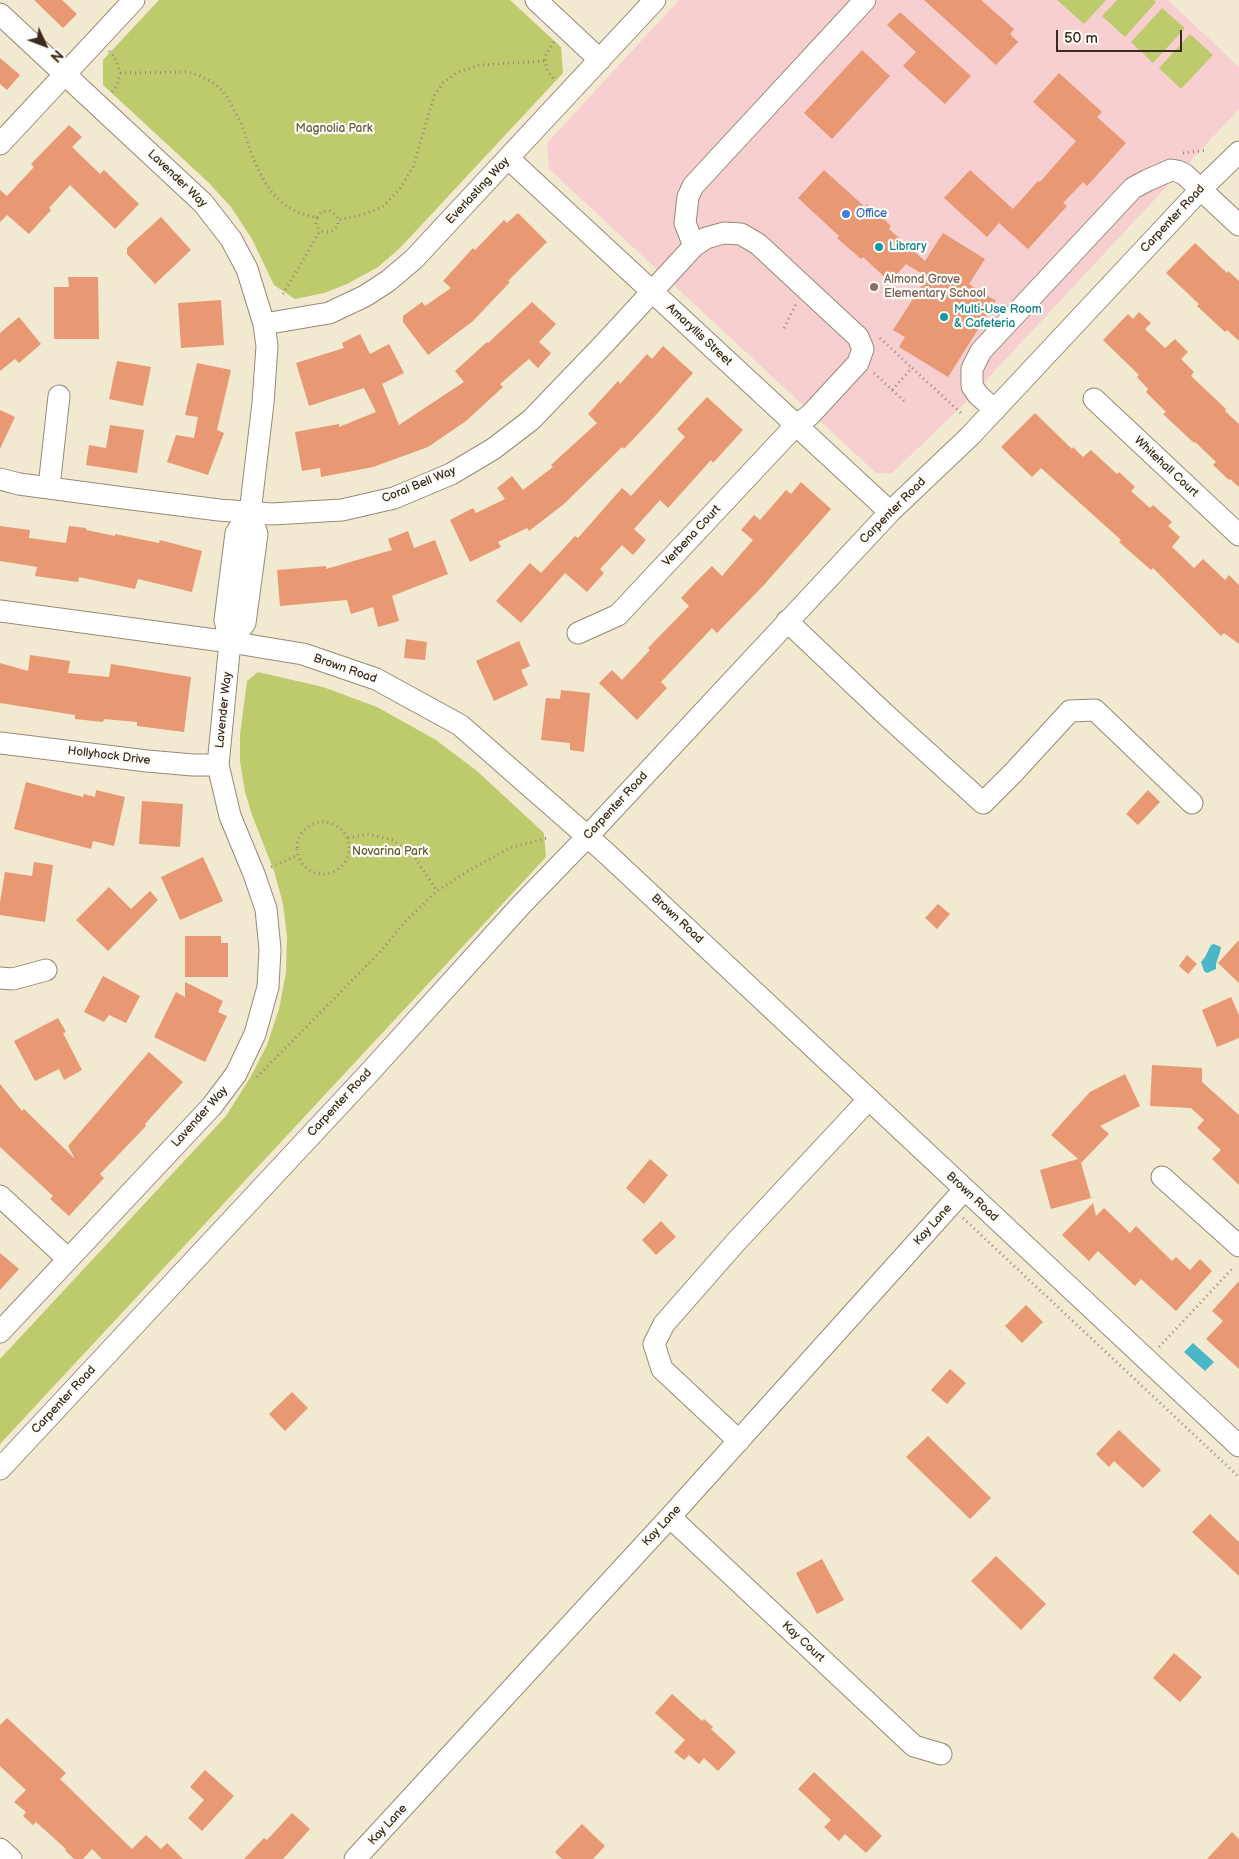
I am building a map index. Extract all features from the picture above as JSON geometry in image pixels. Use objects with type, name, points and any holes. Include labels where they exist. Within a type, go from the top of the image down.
[{"type":"street","points":[[0,144],[134,0]]},
{"type":"street","points":[[536,0],[600,60]]},
{"type":"street","name":"Everlasting Way","points":[[264,324],[328,313],[365,296],[388,281],[414,259],[655,0]]},
{"type":"street","points":[[694,246],[685,223],[688,197],[693,186],[865,0]]},
{"type":"street","name":"Lavender Way","points":[[0,14],[203,202],[231,239],[247,269],[264,324],[267,346],[263,403],[250,513],[236,533],[226,620],[230,642],[218,765],[230,816],[266,909],[270,948],[268,987],[256,1034],[236,1074],[216,1100],[0,1332]]},
{"type":"street","name":"Carpenter Road","points":[[0,1469],[363,1079],[522,904],[587,837],[890,512],[996,410],[1201,190],[1239,152]]},
{"type":"street","name":"Amaryllis Street","points":[[508,158],[890,512]]},
{"type":"street","points":[[996,410],[978,395],[972,386],[972,369],[981,350],[1133,188],[1171,170],[1177,171],[1184,174],[1239,225]]},
{"type":"street","name":"Verbena Court","points":[[578,633],[618,615],[796,425],[810,415],[858,363],[863,349],[858,337],[758,244],[741,234],[724,233],[706,238],[694,246]]},
{"type":"street","name":"Coral Bell Way","points":[[0,479],[19,484],[250,513],[278,514],[342,510],[394,498],[451,474],[493,448],[531,420],[694,246]]},
{"type":"street","points":[[49,487],[59,396]]},
{"type":"street","name":"Whitehall Court","points":[[1094,400],[1239,535]]},
{"type":"street","name":"Brown Road","points":[[0,611],[230,642],[303,654],[376,678],[460,725],[605,852],[1239,1446]]},
{"type":"street","points":[[788,621],[885,714],[983,803],[1070,711],[1095,710],[1192,803]]},
{"type":"street","name":"Hollyhock Drive","points":[[0,743],[193,765],[218,765]]},
{"type":"street","points":[[0,978],[14,979],[46,970]]},
{"type":"street","points":[[739,1441],[662,1369],[654,1344],[664,1324],[735,1243],[869,1099]]},
{"type":"street","points":[[1162,1177],[1238,1244]]},
{"type":"street","name":"Kay Lane","points":[[355,1859],[670,1517],[964,1190]]},
{"type":"street","points":[[0,1196],[68,1259]]},
{"type":"street","name":"Kay Court","points":[[670,1517],[914,1746],[941,1754]]},
{"type":"street","points":[[0,1849],[11,1859]]},
{"type":"path","points":[[556,39],[549,48],[545,61],[547,70],[557,82]]},
{"type":"path","points":[[109,50],[115,57],[120,73],[117,85],[111,94]]},
{"type":"path","points":[[338,220],[362,215],[382,207],[400,189],[412,167],[434,96],[443,83],[458,72],[479,65],[545,61]]},
{"type":"path","points":[[120,73],[187,72],[198,75],[222,90],[242,125],[252,156],[264,182],[273,194],[286,205],[297,212],[317,218]]},
{"type":"path","points":[[330,210],[336,215],[338,225],[329,232],[320,231],[316,224],[317,218],[321,212],[330,210]]},
{"type":"path","points":[[283,294],[320,231]]},
{"type":"path","points":[[784,328],[800,300]]},
{"type":"path","points":[[880,338],[961,413]]},
{"type":"path","points":[[892,390],[912,368]]},
{"type":"path","points":[[870,369],[904,401]]},
{"type":"path","points":[[327,821],[336,825],[348,838],[349,850],[347,858],[339,869],[328,874],[318,874],[309,871],[301,862],[296,849],[301,832],[308,825],[317,822],[327,821]]},
{"type":"path","points":[[348,838],[367,834],[393,840],[415,858],[437,891]]},
{"type":"path","points":[[254,1079],[378,954],[406,920],[437,891],[471,869],[510,848],[547,838]]},
{"type":"path","points":[[271,867],[298,856]]},
{"type":"path","points":[[950,1206],[1239,1477]]},
{"type":"path","points":[[1159,1347],[1232,1269]]},
{"type":"shaded area","name":"Almond Grove Elementary School","points":[[679,0],[1168,0],[1239,67],[1239,109],[962,406],[892,473],[876,473],[549,169],[547,143]]},
{"type":"green space","name":"Magnolia Park","points":[[159,0],[510,0],[561,47],[563,73],[400,248],[378,267],[347,284],[324,293],[295,299],[274,285],[252,239],[231,207],[208,182],[103,85],[103,60]]},
{"type":"green space","points":[[1057,0],[1106,0],[1084,24]]},
{"type":"green space","points":[[1117,0],[1154,0],[1156,2],[1125,37],[1102,16]]},
{"type":"green space","points":[[1162,8],[1185,28],[1153,63],[1131,42]]},
{"type":"green space","points":[[1190,34],[1213,55],[1181,89],[1159,68]]},
{"type":"green space","name":"Novarina Park","points":[[258,672],[323,687],[377,707],[436,740],[477,771],[544,833],[546,857],[0,1444],[0,1359],[226,1116],[250,1078],[267,1045],[279,1009],[286,972],[287,937],[283,904],[274,871],[245,792],[240,761],[240,735],[247,681]]},
{"type":"water","points":[[1214,944],[1221,947],[1216,969],[1207,973],[1204,971],[1201,962],[1211,945]]},
{"type":"water","points":[[1193,1343],[1214,1362],[1205,1371],[1184,1352]]},
{"type":"building","points":[[34,0],[62,0],[77,14],[63,28]]},
{"type":"building","points":[[924,0],[981,0],[1014,29],[1010,34],[1018,42],[996,65]]},
{"type":"building","points":[[900,12],[971,76],[945,104],[903,66],[916,52],[887,25]]},
{"type":"building","points":[[862,50],[890,76],[832,139],[804,113]]},
{"type":"building","points":[[0,58],[20,75],[7,90],[0,84]]},
{"type":"building","points":[[1059,73],[1102,112],[1097,117],[1126,143],[1087,186],[1083,182],[1063,203],[1067,206],[1028,249],[999,223],[987,237],[944,198],[970,170],[1013,209],[1038,181],[1040,182],[1076,141],[1033,102]]},
{"type":"building","points":[[69,125],[82,137],[72,147],[100,174],[104,170],[139,204],[115,229],[70,185],[29,234],[7,215],[0,222],[0,190],[7,196],[34,167],[31,164]]},
{"type":"building","points":[[824,170],[865,207],[867,204],[886,221],[891,226],[889,229],[925,261],[943,233],[985,259],[969,284],[996,301],[948,377],[899,347],[905,337],[893,330],[927,277],[906,264],[890,282],[863,257],[861,259],[837,238],[839,236],[798,198]]},
{"type":"building","points":[[518,213],[547,242],[508,281],[510,282],[473,321],[428,355],[403,322],[403,316],[422,302],[425,306],[451,288],[443,281],[473,248],[475,250],[504,220],[507,223]]},
{"type":"building","points":[[161,217],[191,250],[155,284],[127,254],[127,248]]},
{"type":"building","points":[[1195,243],[1227,273],[1228,271],[1239,281],[1239,341],[1227,330],[1225,332],[1197,306],[1199,304],[1166,273]]},
{"type":"building","points":[[68,277],[98,277],[99,339],[54,339],[54,287],[69,287]]},
{"type":"building","points":[[221,300],[224,345],[181,348],[178,303]]},
{"type":"building","points":[[532,302],[556,324],[539,342],[551,353],[538,368],[529,359],[500,384],[503,387],[466,421],[428,447],[373,467],[321,477],[320,468],[302,471],[295,432],[339,424],[339,427],[376,412],[364,388],[309,406],[296,363],[344,348],[342,343],[360,334],[370,354],[389,344],[404,373],[382,384],[399,425],[464,382],[455,371]]},
{"type":"building","points":[[1139,312],[1151,323],[1145,329],[1165,348],[1175,339],[1188,352],[1181,359],[1194,372],[1191,376],[1239,424],[1239,487],[1213,465],[1216,462],[1163,414],[1166,412],[1146,392],[1148,389],[1137,377],[1139,375],[1103,340],[1128,314],[1133,319]]},
{"type":"building","points":[[19,317],[41,344],[19,363],[15,359],[0,371],[0,333]]},
{"type":"building","points":[[663,346],[693,373],[655,416],[624,449],[622,447],[564,504],[529,531],[527,528],[498,542],[501,547],[470,562],[450,520],[473,508],[476,513],[505,499],[497,488],[512,476],[523,490],[553,467],[551,465],[597,423],[588,414],[618,381],[620,384],[647,354],[652,359]]},
{"type":"building","points":[[117,361],[151,367],[143,406],[109,399]]},
{"type":"building","points":[[197,363],[231,370],[217,430],[224,433],[208,475],[167,462],[176,435],[194,438],[198,417],[185,415]]},
{"type":"building","points":[[707,397],[743,430],[713,463],[711,460],[668,508],[660,500],[634,529],[646,540],[633,555],[622,545],[600,569],[604,573],[587,592],[565,573],[521,623],[496,601],[530,563],[541,573],[575,536],[578,538],[622,488],[631,496],[685,437],[677,429]]},
{"type":"building","points":[[0,410],[15,417],[0,449]]},
{"type":"building","points":[[1035,413],[1072,449],[1073,447],[1083,457],[1091,450],[1117,474],[1119,472],[1135,487],[1131,491],[1150,508],[1153,505],[1172,522],[1168,526],[1180,537],[1172,547],[1194,568],[1203,559],[1225,580],[1229,575],[1239,585],[1239,644],[1224,633],[1221,636],[1153,568],[1151,570],[1119,542],[1121,540],[1041,468],[1032,477],[1001,447]]},
{"type":"building","points":[[110,425],[144,430],[137,473],[86,465],[89,445],[106,448]]},
{"type":"building","points":[[801,482],[831,509],[763,586],[717,633],[712,628],[661,682],[667,688],[637,720],[599,683],[612,670],[622,680],[650,650],[648,648],[689,606],[681,598],[694,584],[712,566],[722,576],[753,540],[741,530],[754,515],[760,520],[786,490],[791,494]]},
{"type":"building","points":[[0,526],[30,530],[29,538],[66,543],[69,526],[159,543],[160,540],[202,551],[192,592],[138,579],[135,589],[79,577],[78,582],[35,576],[37,567],[0,561]]},
{"type":"building","points":[[408,531],[414,548],[435,540],[448,574],[392,596],[399,621],[378,627],[373,607],[351,614],[347,600],[280,606],[277,570],[326,566],[326,569],[392,550],[388,539]]},
{"type":"building","points":[[406,639],[427,642],[425,660],[404,658]]},
{"type":"building","points":[[519,641],[530,666],[521,670],[528,685],[494,701],[476,661]]},
{"type":"building","points":[[30,655],[70,661],[68,673],[109,677],[111,664],[191,677],[184,732],[137,726],[137,722],[104,719],[103,722],[75,719],[75,715],[0,703],[0,663],[28,671]]},
{"type":"building","points":[[561,690],[590,693],[584,752],[570,750],[570,743],[541,740],[546,698],[560,699]]},
{"type":"building","points":[[26,782],[83,797],[84,794],[95,797],[96,790],[125,797],[114,846],[93,841],[91,849],[14,829]]},
{"type":"building","points":[[1148,790],[1160,802],[1138,825],[1126,814]]},
{"type":"building","points":[[142,801],[183,804],[180,847],[139,844]]},
{"type":"building","points":[[203,857],[223,901],[180,920],[161,877]]},
{"type":"building","points":[[34,862],[53,865],[45,922],[0,915],[0,902],[5,872],[32,876]]},
{"type":"building","points":[[109,887],[131,909],[150,891],[158,900],[108,951],[76,920]]},
{"type":"building","points":[[938,904],[950,914],[937,929],[925,918]]},
{"type":"building","points":[[185,936],[221,936],[221,943],[228,943],[228,977],[185,977]]},
{"type":"building","points":[[1239,940],[1239,983],[1218,963]]},
{"type":"building","points":[[1187,955],[1197,964],[1188,974],[1179,966]]},
{"type":"building","points":[[103,976],[140,996],[126,1023],[109,1015],[104,1022],[84,1012]]},
{"type":"building","points":[[185,982],[223,1001],[218,1012],[227,1016],[205,1062],[154,1037],[176,992],[185,997]]},
{"type":"building","points":[[1231,997],[1239,1015],[1239,1038],[1217,1047],[1202,1010]]},
{"type":"building","points":[[58,1018],[66,1032],[63,1033],[82,1070],[64,1080],[59,1069],[35,1081],[14,1041]]},
{"type":"building","points":[[149,1052],[183,1082],[145,1124],[146,1126],[100,1174],[104,1178],[69,1216],[50,1199],[53,1196],[0,1147],[0,1084],[22,1111],[24,1109],[75,1159],[68,1146]]},
{"type":"building","points":[[1152,1065],[1202,1068],[1202,1082],[1239,1115],[1239,1185],[1212,1159],[1221,1150],[1197,1128],[1204,1120],[1191,1108],[1150,1106]]},
{"type":"building","points":[[1125,1074],[1140,1106],[1100,1126],[1109,1134],[1081,1163],[1091,1198],[1051,1209],[1040,1170],[1078,1159],[1051,1135],[1090,1092]]},
{"type":"building","points":[[650,1159],[668,1175],[644,1204],[626,1188]]},
{"type":"building","points":[[1093,1203],[1096,1216],[1104,1208],[1130,1233],[1136,1226],[1172,1261],[1176,1257],[1190,1270],[1200,1259],[1212,1271],[1176,1311],[1141,1279],[1135,1286],[1098,1251],[1089,1261],[1062,1235]]},
{"type":"building","points":[[661,1221],[676,1237],[656,1255],[642,1240]]},
{"type":"building","points":[[0,1253],[19,1269],[0,1290]]},
{"type":"building","points":[[1239,1281],[1239,1369],[1206,1339],[1223,1321],[1212,1311]]},
{"type":"building","points":[[1026,1305],[1043,1322],[1022,1343],[1005,1326]]},
{"type":"building","points":[[950,1369],[966,1383],[947,1404],[931,1390]]},
{"type":"building","points":[[292,1392],[308,1408],[285,1431],[269,1414]]},
{"type":"building","points":[[1119,1430],[1161,1470],[1143,1488],[1114,1461],[1109,1467],[1096,1454]]},
{"type":"building","points":[[928,1436],[991,1498],[970,1519],[906,1457]]},
{"type":"building","points":[[1210,1514],[1239,1542],[1239,1576],[1192,1532]]},
{"type":"building","points":[[996,1556],[1046,1604],[1021,1630],[971,1581]]},
{"type":"building","points":[[822,1559],[844,1600],[817,1614],[796,1573]]},
{"type":"building","points":[[1174,1653],[1202,1677],[1180,1702],[1153,1678]]},
{"type":"building","points":[[672,1694],[702,1721],[704,1719],[713,1727],[711,1729],[736,1752],[718,1771],[704,1758],[699,1764],[689,1755],[684,1760],[674,1752],[685,1740],[655,1713]]},
{"type":"building","points":[[7,1718],[66,1773],[60,1779],[132,1849],[146,1835],[161,1849],[167,1843],[183,1859],[102,1859],[92,1849],[83,1859],[74,1859],[66,1849],[36,1822],[33,1825],[23,1816],[26,1812],[14,1802],[26,1790],[0,1766],[0,1725]]},
{"type":"building","points":[[205,1770],[234,1796],[202,1831],[188,1818],[204,1800],[190,1787]]},
{"type":"building","points":[[814,1772],[882,1836],[866,1853],[845,1834],[839,1841],[824,1827],[831,1820],[798,1789]]},
{"type":"building","points":[[292,1813],[310,1829],[283,1859],[244,1859],[264,1838],[267,1840]]},
{"type":"building","points":[[582,1824],[605,1846],[593,1859],[562,1859],[555,1852]]},
{"type":"building","points":[[1232,1832],[1239,1839],[1239,1859],[1207,1859]]},
{"type":"place","name":"Office","points":[[846,214]]},
{"type":"place","name":"Library","points":[[879,247]]},
{"type":"place","name":"Almond Grove Elementary School","points":[[874,287]]},
{"type":"place","name":"Multi-Use Room & Cafeteria","points":[[944,317]]}]
